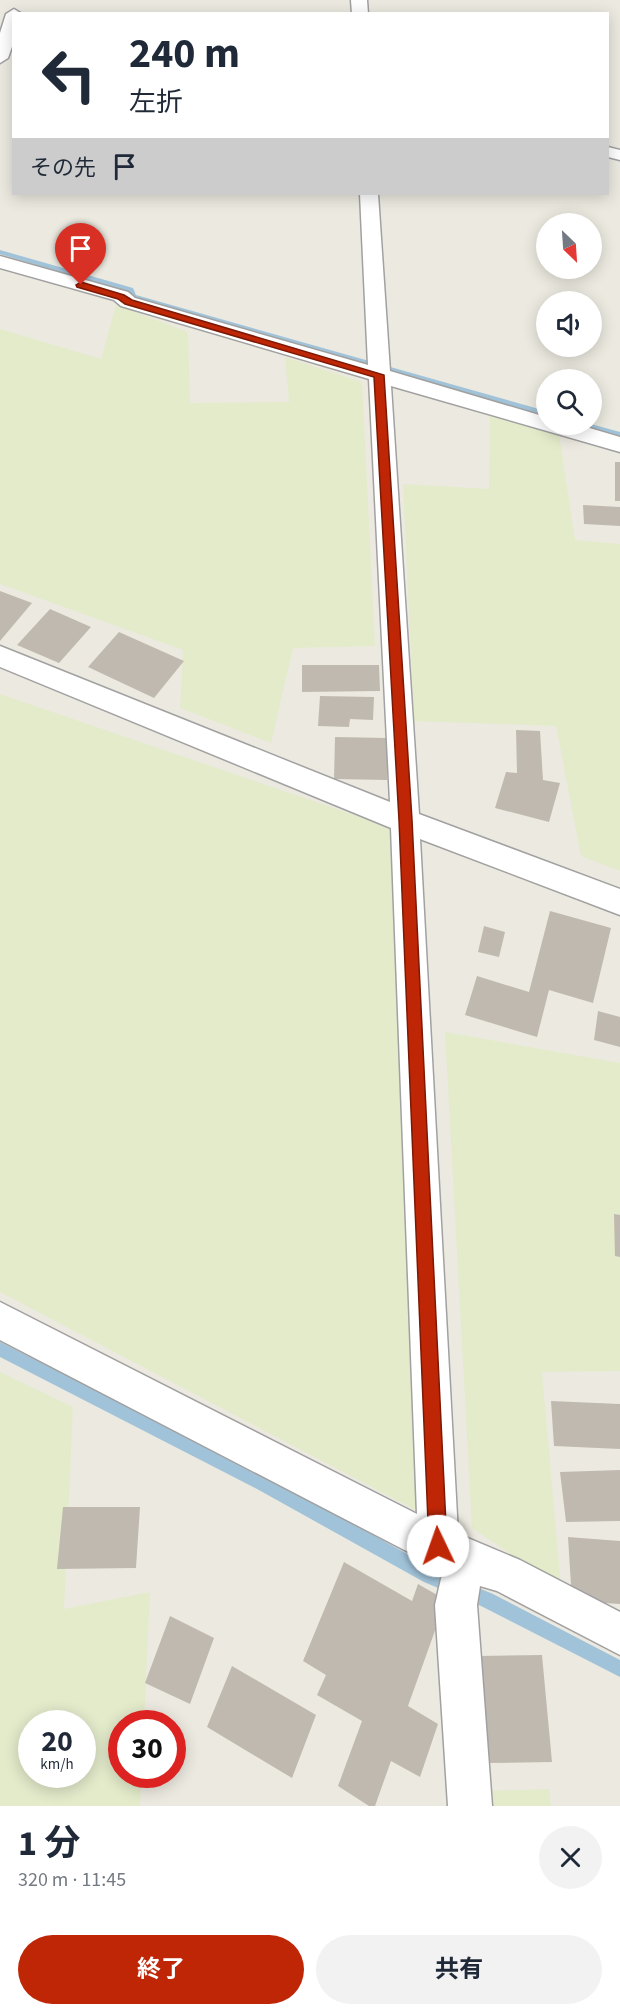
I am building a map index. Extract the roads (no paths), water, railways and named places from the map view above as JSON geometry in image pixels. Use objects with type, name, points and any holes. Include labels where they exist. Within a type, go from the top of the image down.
[{"type":"street","points":[[0,58],[11,16]]},
{"type":"street","points":[[369,195],[405,820],[470,1806]]},
{"type":"street","points":[[0,262],[379,370],[536,420]]},
{"type":"street","points":[[586,435],[620,445]]},
{"type":"street","points":[[0,656],[405,820],[620,902]]},
{"type":"street","points":[[0,1320],[455,1572],[506,1574],[620,1634]]},
{"type":"waterway","points":[[0,252],[130,290],[133,297],[536,411]]},
{"type":"waterway","points":[[602,430],[620,435]]},
{"type":"waterway","points":[[0,1349],[263,1483],[430,1576],[487,1600],[620,1669]]}]
